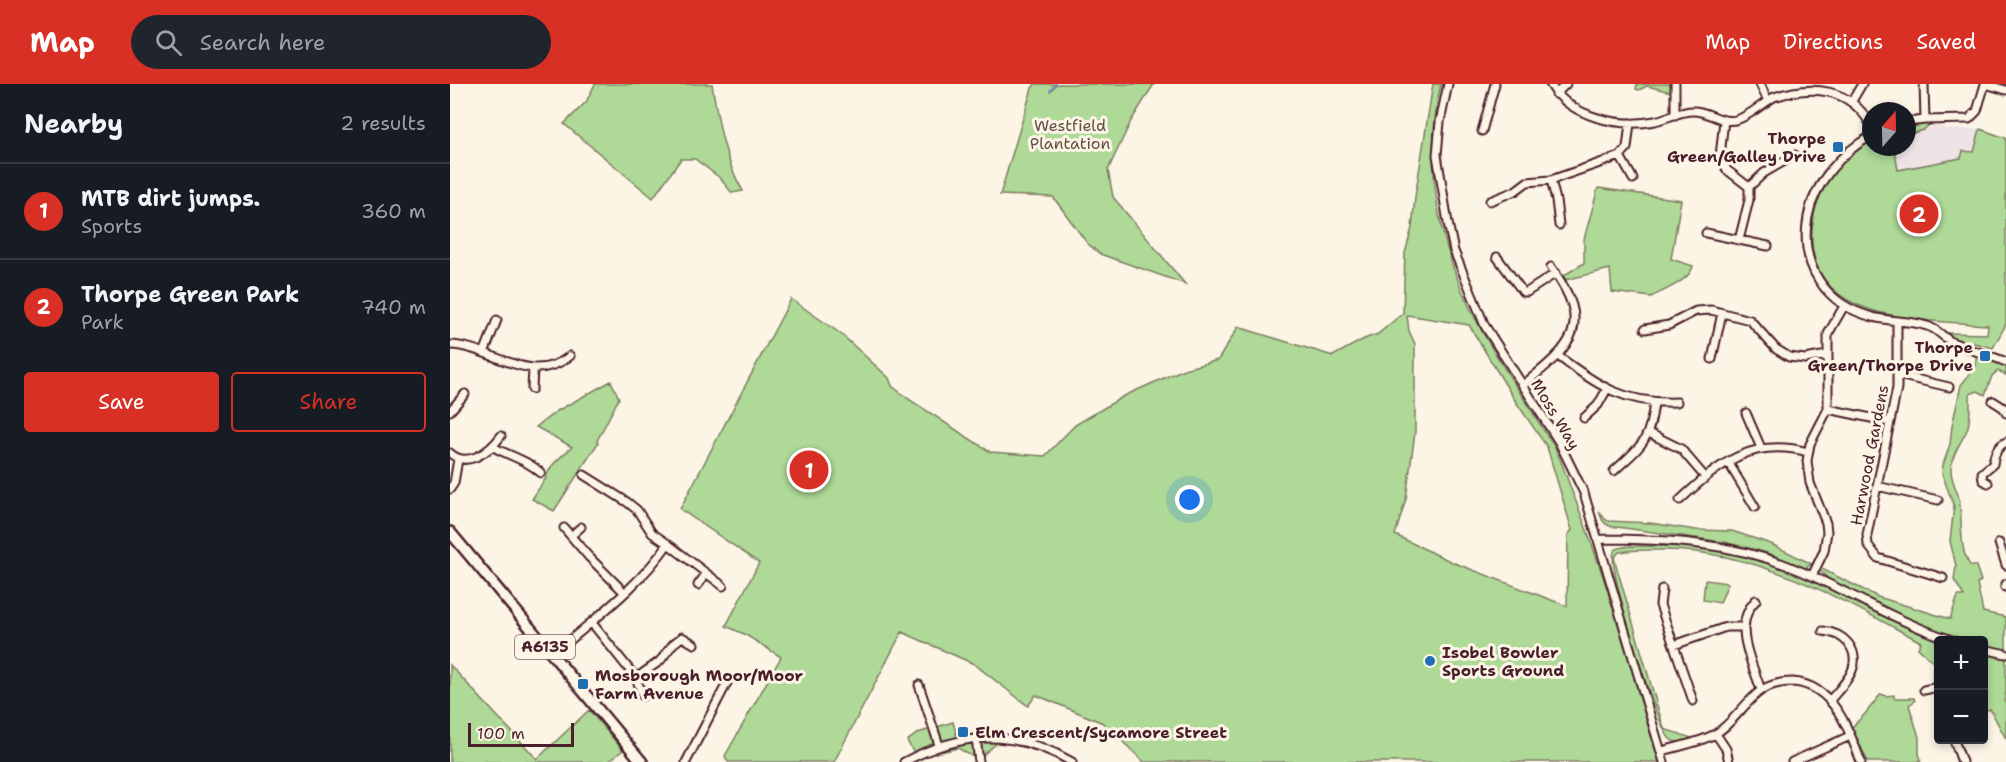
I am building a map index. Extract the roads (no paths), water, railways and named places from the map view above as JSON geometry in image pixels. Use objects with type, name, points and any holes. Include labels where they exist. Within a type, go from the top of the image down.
[{"type":"main road","name":"A6135","points":[[450,531],[642,762]]},
{"type":"street","name":"Moss Way","points":[[1448,84],[1440,122],[1437,155],[1454,252],[1485,326],[1559,442],[1584,493],[1664,762]]},
{"type":"street","points":[[1482,131],[1495,84]]},
{"type":"street","points":[[1550,84],[1556,94],[1573,109],[1596,117],[1630,123],[1655,121],[1694,111],[1724,120],[1740,118],[1785,92],[1818,86],[1842,94],[1862,111]]},
{"type":"street","points":[[1556,94],[1566,84]]},
{"type":"street","points":[[1675,84],[1675,115]]},
{"type":"street","points":[[1760,84],[1768,101]]},
{"type":"street","points":[[1852,101],[1862,84]]},
{"type":"street","points":[[1924,84],[1925,120]]},
{"type":"street","points":[[1916,121],[1964,121],[1974,116],[1985,84],[2006,90]]},
{"type":"street","points":[[1724,120],[1720,156],[1727,170],[1749,187]]},
{"type":"street","points":[[1490,201],[1515,191],[1527,182],[1551,180],[1620,156],[1627,148],[1630,123]]},
{"type":"street","points":[[1862,142],[1846,153],[1829,172],[1815,195],[1806,227],[1807,252],[1815,274],[1833,297],[1844,306],[1873,317],[1927,325],[1953,342],[2006,362]]},
{"type":"street","points":[[1739,240],[1749,200],[1749,187],[1764,173],[1795,155]]},
{"type":"street","points":[[1620,156],[1633,179]]},
{"type":"street","points":[[1551,180],[1559,225]]},
{"type":"street","points":[[1706,233],[1768,246]]},
{"type":"street","points":[[1497,258],[1523,292],[1527,292],[1554,270],[1571,298],[1575,314],[1573,330],[1558,356],[1523,385]]},
{"type":"street","points":[[1812,576],[1824,551],[1827,532],[1808,475],[1808,452],[1828,409],[1828,334],[1844,306]]},
{"type":"street","points":[[1645,329],[1669,325],[1696,311],[1722,313],[1750,320],[1776,349],[1789,357],[1805,359],[1827,355]]},
{"type":"street","points":[[1712,359],[1722,313]]},
{"type":"street","points":[[484,353],[497,320]]},
{"type":"street","name":"Harwood Gardens","points":[[1897,322],[1898,375],[1867,535],[1868,545],[1873,554],[1885,561],[1943,578]]},
{"type":"street","points":[[450,345],[533,368],[557,363],[570,356]]},
{"type":"street","points":[[1558,356],[1591,381],[1607,389],[1654,403],[1677,402]]},
{"type":"street","points":[[532,389],[533,368]]},
{"type":"street","points":[[1898,375],[1949,387]]},
{"type":"street","points":[[1584,418],[1598,405],[1607,389]]},
{"type":"street","points":[[450,411],[465,394]]},
{"type":"street","points":[[1993,401],[2004,408],[2006,413]]},
{"type":"street","points":[[1614,471],[1641,446],[1649,433],[1654,403]]},
{"type":"street","points":[[1828,409],[1890,423]]},
{"type":"street","points":[[1746,413],[1761,447]]},
{"type":"street","points":[[1649,433],[1682,448],[1705,477]]},
{"type":"street","points":[[450,453],[458,459],[480,456],[493,447],[501,436]]},
{"type":"street","points":[[1988,483],[1983,480],[1982,473],[1993,464],[1994,454],[2006,442]]},
{"type":"street","points":[[1680,500],[1705,477],[1728,462],[1761,447],[1781,446],[1808,452]]},
{"type":"street","points":[[493,447],[532,464],[541,473]]},
{"type":"street","points":[[450,489],[454,483],[458,459]]},
{"type":"street","points":[[1728,462],[1755,507]]},
{"type":"street","points":[[584,476],[627,502],[637,510],[652,533],[723,586]]},
{"type":"street","points":[[1877,486],[1938,500]]},
{"type":"street","points":[[572,536],[581,527]]},
{"type":"street","points":[[564,528],[624,592]]},
{"type":"street","points":[[1598,540],[1662,540],[1743,550],[1812,576],[1884,612],[1942,636]]},
{"type":"street","points":[[2000,543],[2006,565]]},
{"type":"street","points":[[552,656],[647,572],[668,544]]},
{"type":"street","points":[[698,585],[706,574]]},
{"type":"street","points":[[1662,589],[1660,605],[1693,701]]},
{"type":"street","points":[[1756,600],[1748,611],[1743,627],[1761,690]]},
{"type":"street","points":[[592,623],[636,678],[643,696]]},
{"type":"street","points":[[1674,645],[1726,627],[1743,627]]},
{"type":"street","points":[[1823,631],[1837,634],[1844,639],[1853,652],[1855,660],[1851,675],[1830,700]]},
{"type":"street","points":[[636,678],[660,661],[673,644],[682,637],[694,644]]},
{"type":"street","points":[[1988,650],[2006,654]]},
{"type":"street","points":[[686,762],[729,679]]},
{"type":"street","points":[[1662,751],[1716,734],[1761,690],[1781,682],[1804,684],[1815,688],[1830,700],[1861,762]]},
{"type":"street","points":[[920,685],[939,746]]},
{"type":"street","points":[[1924,690],[1934,688]]},
{"type":"street","points":[[1716,734],[1725,749],[1729,762]]},
{"type":"street","points":[[1792,762],[1850,736]]},
{"type":"street","points":[[976,738],[979,762]]},
{"type":"street","points":[[904,762],[939,746],[976,738],[1027,742],[1043,747],[1072,762]]},
{"type":"street","points":[[1955,744],[1962,762]]},
{"type":"waterway","points":[[1050,91],[1056,84]]},
{"type":"place","name":"Thorpe Green/Galley Drive","points":[[1838,147]]},
{"type":"place","name":"Thorpe Green Park","points":[[1919,214]]},
{"type":"place","name":"Thorpe Green/Thorpe Drive","points":[[1985,356]]},
{"type":"place","name":"MTB dirt jumps.","points":[[809,470]]},
{"type":"place","name":"Isobel Bowler Sports Ground","points":[[1430,661]]},
{"type":"place","name":"Mosborough Moor/Moor Farm Avenue","points":[[583,684]]},
{"type":"place","name":"Elm Crescent/Sycamore Street","points":[[963,732]]},
{"type":"park label","name":"Westfield Plantation","points":[[1070,134]]}]
